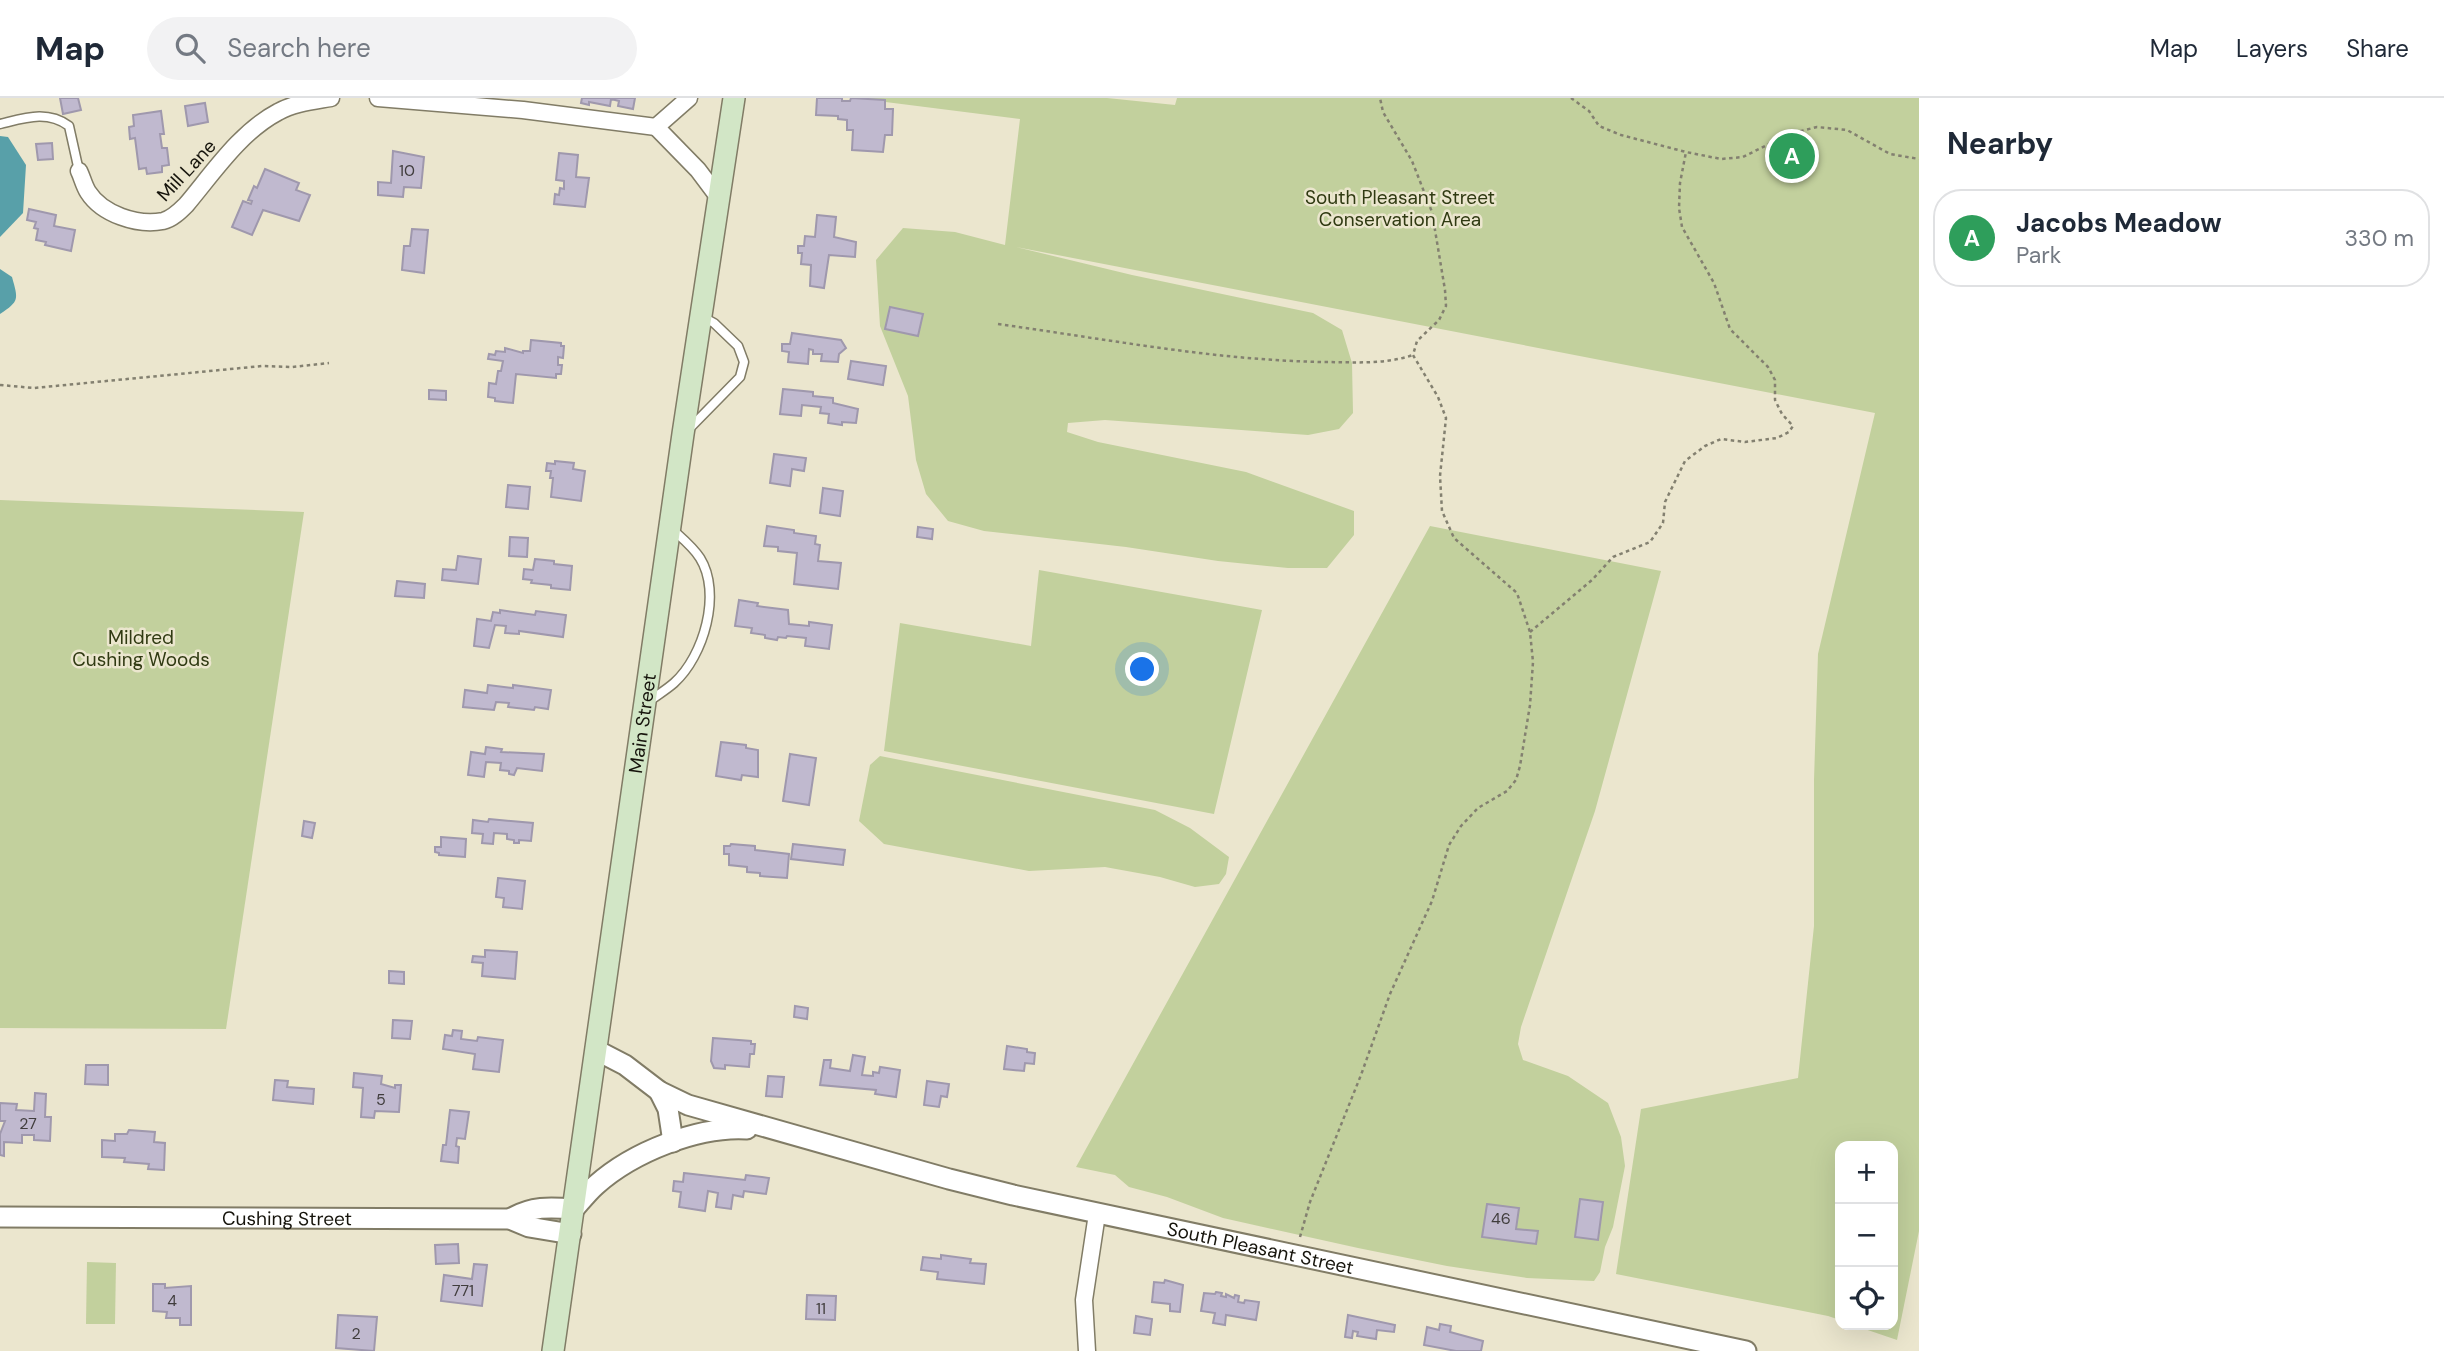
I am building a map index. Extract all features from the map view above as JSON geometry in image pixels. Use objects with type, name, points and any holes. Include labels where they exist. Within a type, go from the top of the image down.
[{"type":"main road","name":"Main Street","points":[[554,1351],[683,434],[734,98]]},
{"type":"street","name":"Mill Lane","points":[[79,171],[88,192],[106,211],[138,221],[164,221],[186,205],[249,132],[279,111],[331,98]]},
{"type":"street","points":[[378,98],[523,110],[656,127],[698,170],[719,198]]},
{"type":"street","points":[[656,127],[689,98]]},
{"type":"street","name":"South Pleasant Street","points":[[596,1051],[625,1065],[659,1091],[688,1105],[949,1179],[1097,1214],[1294,1253],[1746,1351]]},
{"type":"street","points":[[659,1091],[667,1109],[673,1142]]},
{"type":"street","name":"South Pleasant Street","points":[[574,1209],[597,1184],[615,1171],[673,1142],[728,1129],[780,1131]]},
{"type":"street","points":[[510,1219],[531,1209],[574,1209]]},
{"type":"street","points":[[1087,1351],[1084,1300],[1097,1214]]},
{"type":"street","name":"Cushing Street","points":[[0,1217],[510,1219],[529,1227],[571,1234]]},
{"type":"lane","points":[[0,124],[34,116],[58,118],[69,126],[79,171]]},
{"type":"lane","points":[[683,434],[740,377],[744,362],[738,346],[714,323],[701,316]]},
{"type":"lane","points":[[645,704],[676,682],[693,659],[705,631],[709,609],[709,579],[700,558],[670,527]]},
{"type":"path","points":[[1294,1253],[1390,994],[1432,901],[1449,845],[1461,826],[1478,808],[1507,791],[1516,780],[1530,705],[1533,662],[1530,632],[1517,593],[1454,538],[1442,511],[1440,476],[1446,418],[1438,397],[1413,355],[1417,341],[1439,320],[1446,306],[1446,290],[1433,212],[1412,161],[1383,112],[1380,98]]},
{"type":"path","points":[[1571,98],[1589,111],[1599,126],[1621,135],[1721,159],[1743,157],[1789,134],[1817,127],[1847,130],[1890,154],[1919,159]]},
{"type":"path","points":[[1530,632],[1592,580],[1613,557],[1650,542],[1663,523],[1665,502],[1685,461],[1721,439],[1745,442],[1777,438],[1789,432],[1793,426],[1782,414],[1775,400],[1775,380],[1768,367],[1730,329],[1714,283],[1682,227],[1679,208],[1680,183],[1686,152]]},
{"type":"path","points":[[998,324],[1158,349],[1297,362],[1363,363],[1398,360],[1413,355]]},
{"type":"path","points":[[0,385],[34,388],[262,366],[292,367],[329,363]]},
{"type":"green space","name":"South Pleasant Street Conservation Area","points":[[854,98],[1107,98],[1175,105],[1177,98],[1919,98],[1919,1231],[1897,1340],[1868,1330],[1898,1330],[1898,1141],[1835,1141],[1835,1318],[1616,1274],[1641,1109],[1798,1078],[1814,926],[1814,780],[1818,654],[1875,413],[1016,247],[1132,275],[1313,313],[1342,330],[1352,363],[1353,413],[1339,429],[1308,435],[1105,420],[1068,423],[1067,432],[1098,442],[1246,472],[1354,511],[1354,535],[1327,568],[1288,568],[984,531],[948,521],[926,494],[916,460],[908,396],[880,326],[876,260],[903,228],[955,232],[1005,245],[1020,119]]},
{"type":"green space","name":"Mildred Cushing Woods","points":[[0,500],[304,512],[226,1029],[0,1028]]},
{"type":"green space","points":[[1430,526],[1661,571],[1595,811],[1521,1027],[1518,1044],[1523,1060],[1568,1076],[1608,1103],[1621,1137],[1625,1166],[1613,1227],[1605,1247],[1600,1272],[1594,1281],[1527,1278],[1447,1266],[1358,1248],[1223,1218],[1167,1197],[1129,1187],[1115,1175],[1076,1167]]},
{"type":"green space","points":[[1039,570],[1262,610],[1214,814],[884,751],[900,623],[1031,646]]},
{"type":"green space","points":[[880,756],[1155,810],[1190,828],[1229,857],[1226,874],[1219,884],[1195,887],[1160,877],[1105,867],[1029,871],[884,844],[859,821],[870,765]]},
{"type":"green space","points":[[87,1262],[116,1263],[115,1324],[86,1324]]},
{"type":"water","points":[[0,136],[8,137],[26,165],[23,213],[0,237]]},
{"type":"water","points":[[0,269],[12,277],[16,299],[0,314]]},
{"type":"building","points":[[60,98],[78,98],[81,110],[63,114]]},
{"type":"building","points":[[582,98],[635,98],[633,109],[618,106],[619,101],[611,99],[610,106],[589,102],[589,105],[581,103]]},
{"type":"building","points":[[817,98],[842,98],[842,101],[850,101],[851,98],[885,100],[885,109],[893,109],[892,135],[885,135],[883,152],[852,150],[853,130],[847,130],[847,120],[838,119],[838,116],[816,115]]},
{"type":"building","points":[[205,103],[208,122],[188,126],[185,106]]},
{"type":"building","points":[[161,111],[164,134],[160,134],[162,148],[167,148],[169,165],[162,166],[162,172],[147,174],[146,168],[139,169],[135,138],[130,139],[129,127],[134,126],[133,115]]},
{"type":"building","points":[[52,143],[53,159],[38,160],[36,144]]},
{"type":"building","points":[[393,151],[424,157],[421,188],[404,187],[403,197],[378,195],[378,182],[391,183]]},
{"type":"building","points":[[559,153],[578,155],[576,177],[589,178],[585,207],[554,204],[555,194],[559,195],[560,188],[564,189],[564,181],[556,180]]},
{"type":"building","points":[[265,169],[299,183],[296,190],[310,195],[299,221],[263,210],[252,235],[232,227],[243,201],[251,204],[252,201],[248,200],[254,186],[257,188]]},
{"type":"building","points":[[29,209],[56,215],[54,226],[75,230],[71,251],[36,240],[36,222],[27,220]]},
{"type":"building","points":[[817,215],[836,217],[834,237],[856,242],[855,257],[829,255],[824,288],[810,286],[811,265],[801,264],[802,253],[798,253],[798,246],[804,246],[805,236],[815,237]]},
{"type":"building","points":[[412,229],[428,230],[424,273],[402,270],[404,246],[410,246]]},
{"type":"building","points":[[890,307],[923,314],[918,336],[885,329]]},
{"type":"building","points":[[792,333],[841,340],[846,348],[839,354],[838,362],[821,361],[822,354],[813,354],[813,350],[809,349],[808,364],[788,362],[789,352],[782,351],[782,344],[790,344]]},
{"type":"building","points":[[531,340],[561,343],[561,346],[564,346],[563,358],[558,357],[558,365],[562,365],[561,374],[556,374],[556,378],[516,374],[513,403],[495,401],[495,398],[488,397],[489,383],[496,384],[503,361],[488,359],[489,354],[495,355],[496,351],[505,352],[505,348],[523,353],[530,351]]},
{"type":"building","points":[[851,361],[886,366],[883,385],[848,379]]},
{"type":"building","points":[[783,389],[813,392],[813,396],[833,398],[833,403],[858,409],[856,423],[828,423],[829,414],[820,413],[821,407],[802,405],[801,416],[780,414]]},
{"type":"building","points":[[429,390],[446,391],[446,400],[429,399]]},
{"type":"building","points":[[774,454],[806,458],[804,471],[792,469],[790,486],[770,483]]},
{"type":"building","points":[[555,461],[574,463],[573,469],[585,471],[581,501],[551,497],[553,478],[550,478],[551,471],[546,471],[547,463],[555,464]]},
{"type":"building","points":[[508,485],[530,487],[528,509],[506,507]]},
{"type":"building","points":[[823,488],[843,491],[840,516],[820,513]]},
{"type":"building","points":[[767,526],[816,536],[815,544],[820,545],[818,561],[841,563],[838,589],[794,584],[797,553],[764,546]]},
{"type":"building","points":[[918,527],[933,529],[932,539],[917,537]]},
{"type":"building","points":[[510,537],[528,538],[527,557],[509,556]]},
{"type":"building","points":[[458,556],[481,559],[478,584],[442,580],[443,569],[456,570]]},
{"type":"building","points":[[535,559],[572,566],[570,590],[551,588],[551,585],[531,583],[532,580],[523,579],[524,569],[533,570]]},
{"type":"building","points":[[397,581],[425,584],[424,598],[395,596]]},
{"type":"building","points":[[739,600],[758,603],[757,606],[788,610],[789,624],[809,626],[809,622],[832,625],[829,649],[805,646],[806,638],[765,638],[765,635],[751,633],[752,628],[735,626]]},
{"type":"building","points":[[500,610],[535,615],[536,611],[566,615],[563,637],[519,631],[519,634],[505,633],[506,626],[495,625],[489,648],[474,646],[477,619],[491,621],[493,612],[500,613]]},
{"type":"building","points":[[488,685],[551,690],[548,709],[508,707],[509,703],[496,702],[494,710],[463,707],[465,690],[487,693]]},
{"type":"building","points":[[721,742],[746,745],[746,748],[758,750],[758,777],[742,775],[741,780],[716,776]]},
{"type":"building","points":[[486,747],[502,749],[501,752],[544,754],[542,771],[517,768],[514,775],[500,770],[501,763],[486,762],[484,777],[468,775],[471,752],[485,754]]},
{"type":"building","points":[[790,754],[816,758],[809,805],[783,801]]},
{"type":"building","points":[[489,819],[533,823],[531,841],[519,840],[519,843],[514,843],[514,840],[507,839],[507,834],[494,833],[493,844],[482,843],[483,834],[472,833],[473,820],[488,822]]},
{"type":"building","points":[[304,821],[315,823],[312,838],[302,836]]},
{"type":"building","points":[[441,837],[466,839],[465,857],[439,855],[435,852],[435,847],[441,847]]},
{"type":"building","points":[[793,844],[845,850],[843,865],[791,859]]},
{"type":"building","points":[[724,846],[755,846],[755,850],[789,854],[787,878],[760,876],[760,873],[747,872],[747,867],[729,865],[729,854],[724,854]]},
{"type":"building","points":[[498,878],[525,881],[522,909],[503,907],[504,898],[496,897]]},
{"type":"building","points":[[485,950],[517,952],[515,979],[482,976],[483,963],[472,962],[473,956],[485,957]]},
{"type":"building","points":[[389,971],[404,972],[404,984],[389,983]]},
{"type":"building","points":[[795,1006],[808,1008],[807,1019],[794,1017]]},
{"type":"building","points":[[393,1020],[412,1021],[410,1039],[392,1038]]},
{"type":"building","points":[[453,1030],[462,1031],[461,1039],[477,1041],[478,1037],[503,1040],[499,1072],[473,1069],[475,1054],[443,1049],[445,1035],[452,1036]]},
{"type":"building","points":[[713,1038],[751,1041],[751,1044],[755,1044],[754,1054],[750,1054],[749,1067],[725,1065],[725,1069],[714,1068],[711,1061]]},
{"type":"building","points":[[1007,1046],[1035,1053],[1034,1064],[1025,1063],[1024,1071],[1004,1069]]},
{"type":"building","points":[[853,1055],[865,1057],[862,1075],[873,1076],[873,1072],[879,1073],[880,1067],[900,1070],[896,1097],[875,1094],[876,1090],[820,1085],[824,1060],[831,1060],[830,1068],[850,1071]]},
{"type":"building","points":[[86,1065],[108,1065],[108,1085],[85,1084]]},
{"type":"building","points":[[354,1073],[382,1076],[381,1084],[395,1088],[395,1085],[401,1085],[399,1112],[375,1111],[374,1118],[361,1117],[363,1088],[353,1087]]},
{"type":"building","points":[[768,1076],[784,1077],[782,1097],[766,1096]]},
{"type":"building","points":[[275,1080],[288,1081],[287,1087],[314,1089],[313,1104],[273,1100]]},
{"type":"building","points":[[927,1081],[949,1084],[947,1097],[941,1096],[939,1107],[924,1105]]},
{"type":"building","points":[[35,1093],[46,1094],[45,1117],[51,1117],[50,1141],[34,1140],[34,1135],[22,1135],[22,1143],[4,1142],[4,1156],[0,1155],[0,1134],[5,1121],[0,1121],[0,1103],[17,1104],[16,1110],[34,1111]]},
{"type":"building","points":[[450,1110],[469,1112],[465,1139],[457,1138],[458,1163],[441,1161],[443,1145],[446,1145]]},
{"type":"building","points":[[129,1130],[155,1132],[154,1142],[165,1143],[164,1170],[148,1169],[149,1164],[124,1162],[125,1158],[102,1157],[102,1140],[115,1141],[115,1134],[127,1134]]},
{"type":"building","points":[[684,1173],[745,1180],[746,1175],[769,1178],[766,1194],[744,1191],[743,1197],[733,1195],[731,1209],[716,1207],[718,1193],[708,1191],[705,1211],[679,1207],[681,1192],[673,1191],[674,1181],[683,1182]]},
{"type":"building","points":[[1580,1199],[1603,1202],[1598,1240],[1575,1237]]},
{"type":"building","points":[[1487,1204],[1519,1208],[1516,1229],[1538,1231],[1536,1244],[1482,1237]]},
{"type":"building","points":[[458,1244],[459,1263],[436,1264],[435,1245]]},
{"type":"building","points":[[941,1255],[971,1259],[970,1263],[986,1264],[984,1284],[937,1279],[938,1272],[921,1270],[923,1257],[941,1259]]},
{"type":"building","points":[[474,1264],[487,1265],[482,1306],[441,1301],[444,1275],[472,1279]]},
{"type":"building","points":[[1165,1280],[1183,1285],[1180,1312],[1170,1311],[1170,1304],[1152,1302],[1154,1282],[1164,1283]]},
{"type":"building","points":[[153,1284],[165,1284],[165,1288],[191,1286],[191,1325],[180,1325],[180,1318],[166,1318],[167,1312],[153,1311]]},
{"type":"building","points":[[1216,1292],[1226,1297],[1226,1294],[1234,1298],[1235,1295],[1239,1296],[1238,1302],[1259,1302],[1256,1320],[1226,1315],[1225,1325],[1213,1323],[1215,1313],[1201,1311],[1204,1293]]},
{"type":"building","points":[[807,1295],[836,1296],[835,1320],[806,1319]]},
{"type":"building","points":[[338,1315],[377,1317],[374,1351],[336,1348]]},
{"type":"building","points":[[1348,1315],[1395,1325],[1394,1332],[1377,1330],[1376,1339],[1357,1336],[1358,1332],[1353,1331],[1352,1338],[1345,1337]]},
{"type":"building","points":[[1136,1316],[1152,1319],[1150,1335],[1134,1333]]},
{"type":"building","points":[[1440,1324],[1451,1326],[1450,1332],[1483,1341],[1481,1351],[1456,1351],[1424,1345],[1427,1327],[1439,1330]]},
{"type":"place","name":"Jacobs Meadow","points":[[1792,156]]}]
